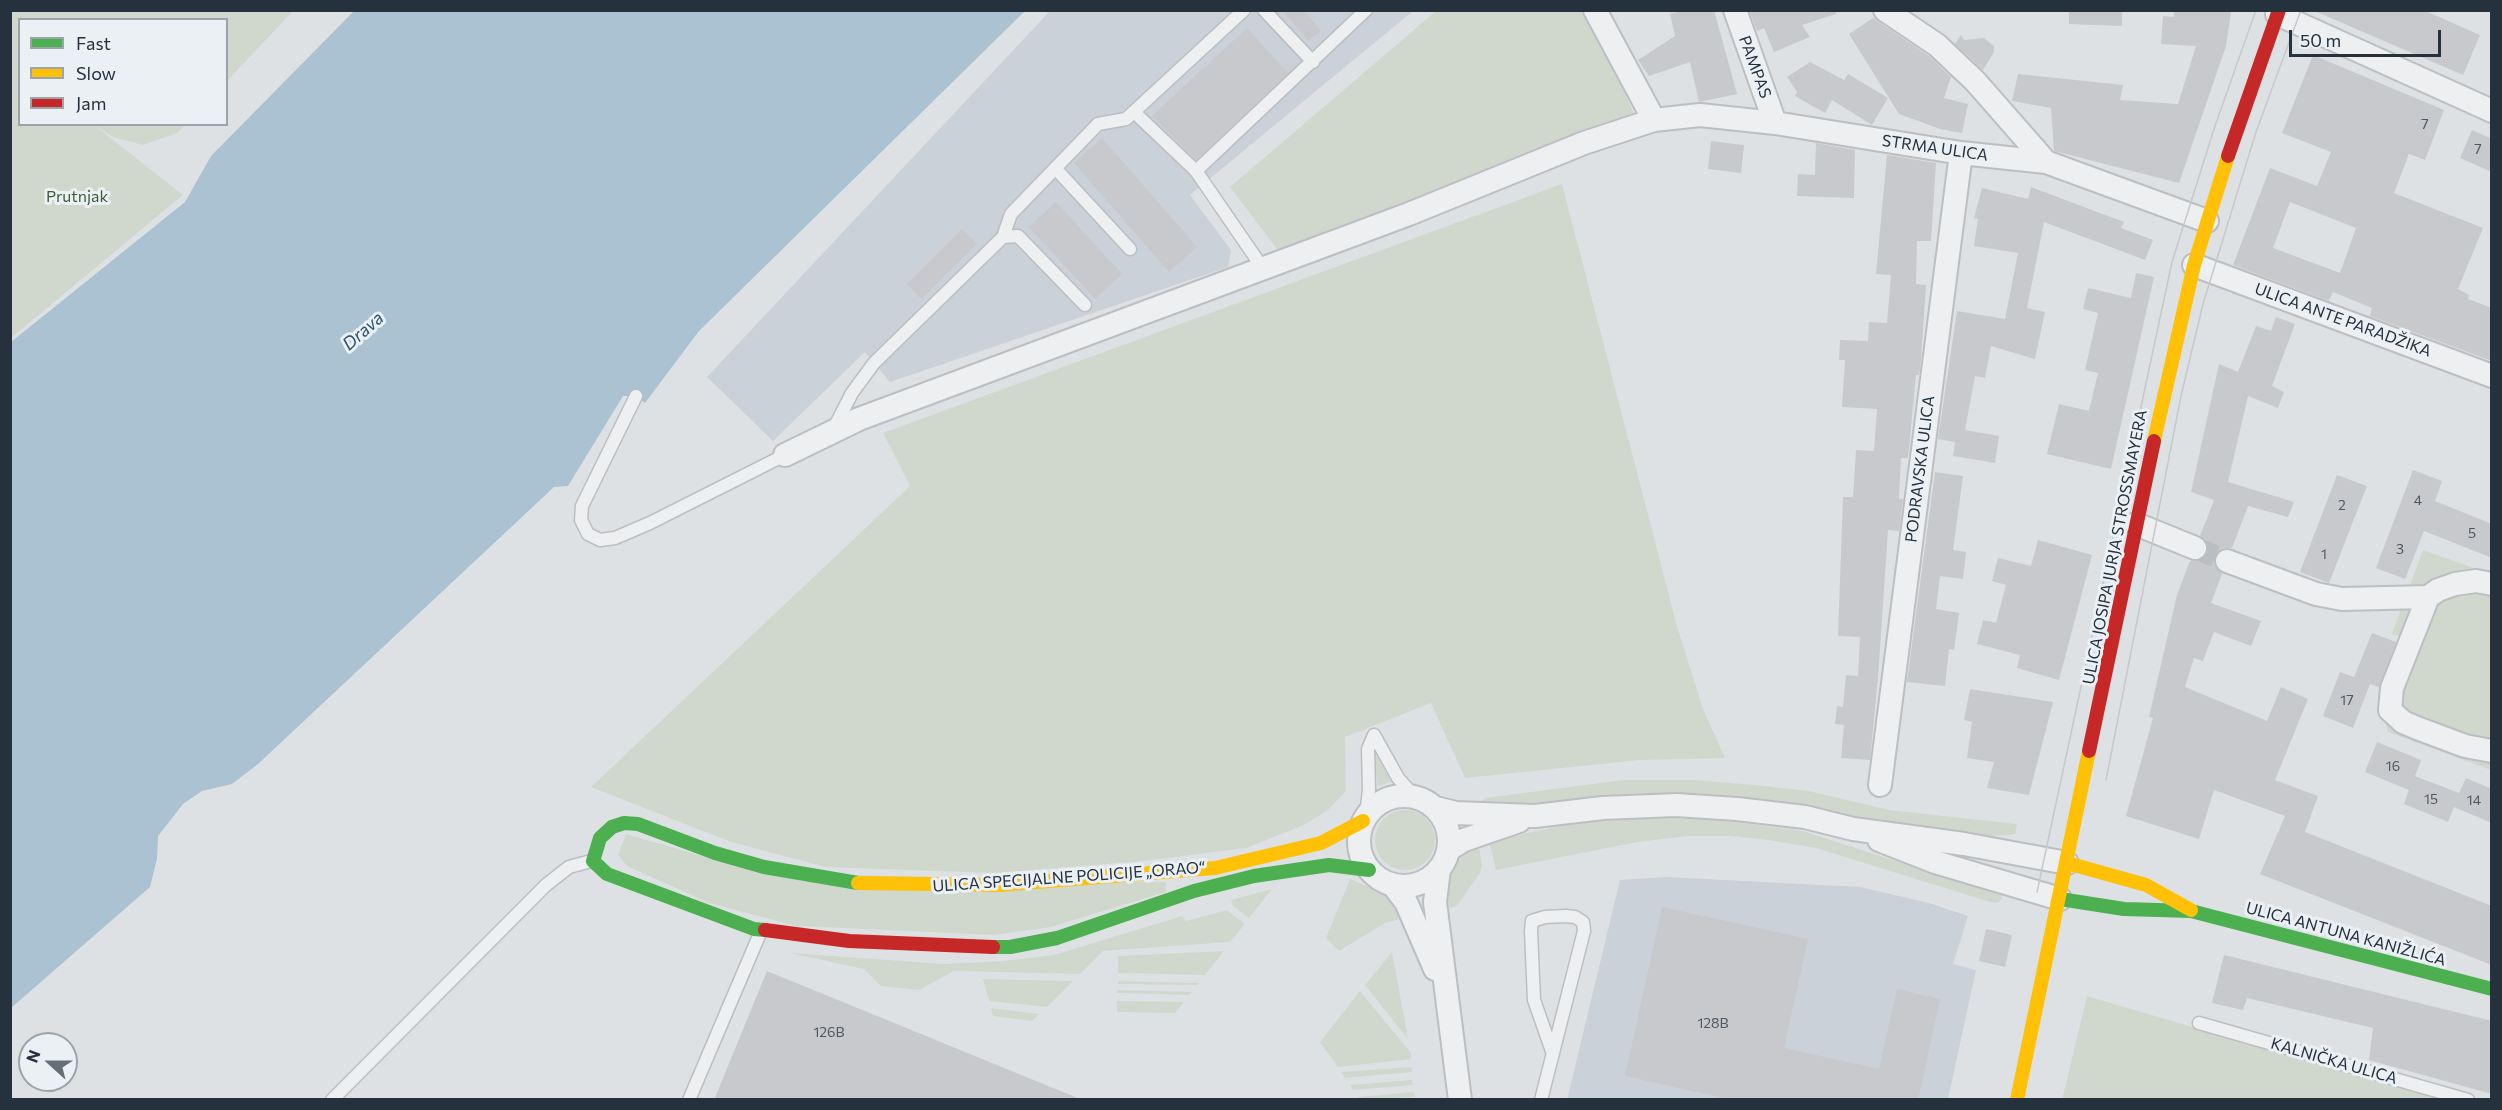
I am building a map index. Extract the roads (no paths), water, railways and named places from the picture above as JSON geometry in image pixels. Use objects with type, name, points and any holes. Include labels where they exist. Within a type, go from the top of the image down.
[{"type":"main road","name":"ULICA JOSIPA JURJA STROSSMAYERA","points":[[2017,1100],[2159,411],[2194,265],[2247,97],[2278,12]]},
{"type":"main road","name":"ULICA SPECIJALNE POLICIJE „ORAO“","points":[[1365,819],[1321,843],[1215,868],[998,885],[866,884],[817,877],[764,867],[715,853],[638,824],[624,823],[612,827],[600,838],[593,861],[607,873],[667,898],[761,930],[838,940],[926,946],[1010,947],[1068,935],[1194,891],[1243,879],[1329,865],[1369,870]]},
{"type":"main road","name":"ULICA ANTUNA KANIŽLIĆA","points":[[2067,863],[2136,881],[2191,911]]},
{"type":"main road","name":"ULICA ANTUNA KANIŽLIĆA","points":[[2060,899],[2124,909],[2191,911],[2492,989]]},
{"type":"street","points":[[1595,10],[1654,120]]},
{"type":"street","name":"PAMPAS","points":[[1735,10],[1776,123]]},
{"type":"street","points":[[1885,10],[1936,45],[1967,74],[2046,162]]},
{"type":"street","points":[[2278,12],[2492,111]]},
{"type":"street","name":"STRMA ULICA","points":[[785,455],[881,411],[1408,214],[1584,143],[1654,120],[1700,115],[1776,123],[1961,153],[2046,162],[2207,221]]},
{"type":"street","name":"PODRAVSKA ULICA","points":[[1880,785],[1961,153]]},
{"type":"street","name":"ULICA ANTE PARADŽIKA","points":[[2194,265],[2492,376]]},
{"type":"street","points":[[2136,524],[2195,548]]},
{"type":"street","points":[[2227,561],[2316,594],[2342,599],[2428,597]]},
{"type":"street","points":[[2492,584],[2476,581],[2455,584],[2438,590],[2428,597],[2392,688],[2390,711],[2394,717],[2417,728],[2465,746],[2492,751]]},
{"type":"street","points":[[1535,816],[1480,833],[1444,859],[1422,882],[1408,886],[1393,885],[1380,879],[1369,870],[1358,843],[1365,819],[1375,805],[1387,798],[1400,795],[1414,796],[1436,808],[1456,813],[1535,816],[1604,808],[1676,805],[1737,809],[1805,817],[1852,829],[1965,844],[2067,863]]},
{"type":"street","points":[[1436,808],[1445,820],[1449,835],[1435,903],[1460,1100]]},
{"type":"street","points":[[1852,829],[1935,862],[2060,899]]},
{"type":"street","points":[[1393,885],[1406,902],[1446,995]]},
{"type":"lane","points":[[832,432],[852,393],[874,363],[1003,237],[1011,214],[1055,168],[1098,124],[1126,119],[1244,10]]},
{"type":"lane","points":[[1264,10],[1313,62]]},
{"type":"lane","points":[[1196,171],[1366,10]]},
{"type":"lane","points":[[1134,112],[1196,171],[1262,267]]},
{"type":"lane","points":[[1055,168],[1130,249]]},
{"type":"lane","points":[[1003,237],[1018,236],[1084,305]]},
{"type":"lane","points":[[636,396],[582,506],[581,519],[588,534],[600,540],[615,538],[650,523],[785,455]]},
{"type":"lane","points":[[1365,819],[1369,789],[1368,749],[1374,735],[1398,778],[1414,796]]},
{"type":"lane","points":[[332,1100],[546,885],[569,867],[581,862],[593,861]]},
{"type":"lane","points":[[1541,1100],[1553,1054],[1584,931],[1583,922],[1566,915],[1532,921],[1534,1000],[1553,1054]]},
{"type":"lane","points":[[689,1100],[761,930]]},
{"type":"lane","name":"KALNIČKA ULICA","points":[[2199,1023],[2468,1100]]},
{"type":"water","name":"Drava","points":[[354,11],[1025,11],[699,331],[645,403],[636,396],[623,396],[568,486],[554,487],[258,764],[232,784],[202,791],[183,804],[158,836],[157,859],[150,887],[11,1008],[11,342],[185,202],[211,156]]},
{"type":"tunnel","points":[[2195,548],[2227,561]]},
{"type":"tram line","points":[[2037,892],[2172,262],[2215,126],[2256,10]]},
{"type":"tram line","points":[[2106,780],[2181,396],[2203,304],[2256,132],[2301,10]]},
{"type":"park label","name":"Prutnjak","points":[[77,197]]}]
